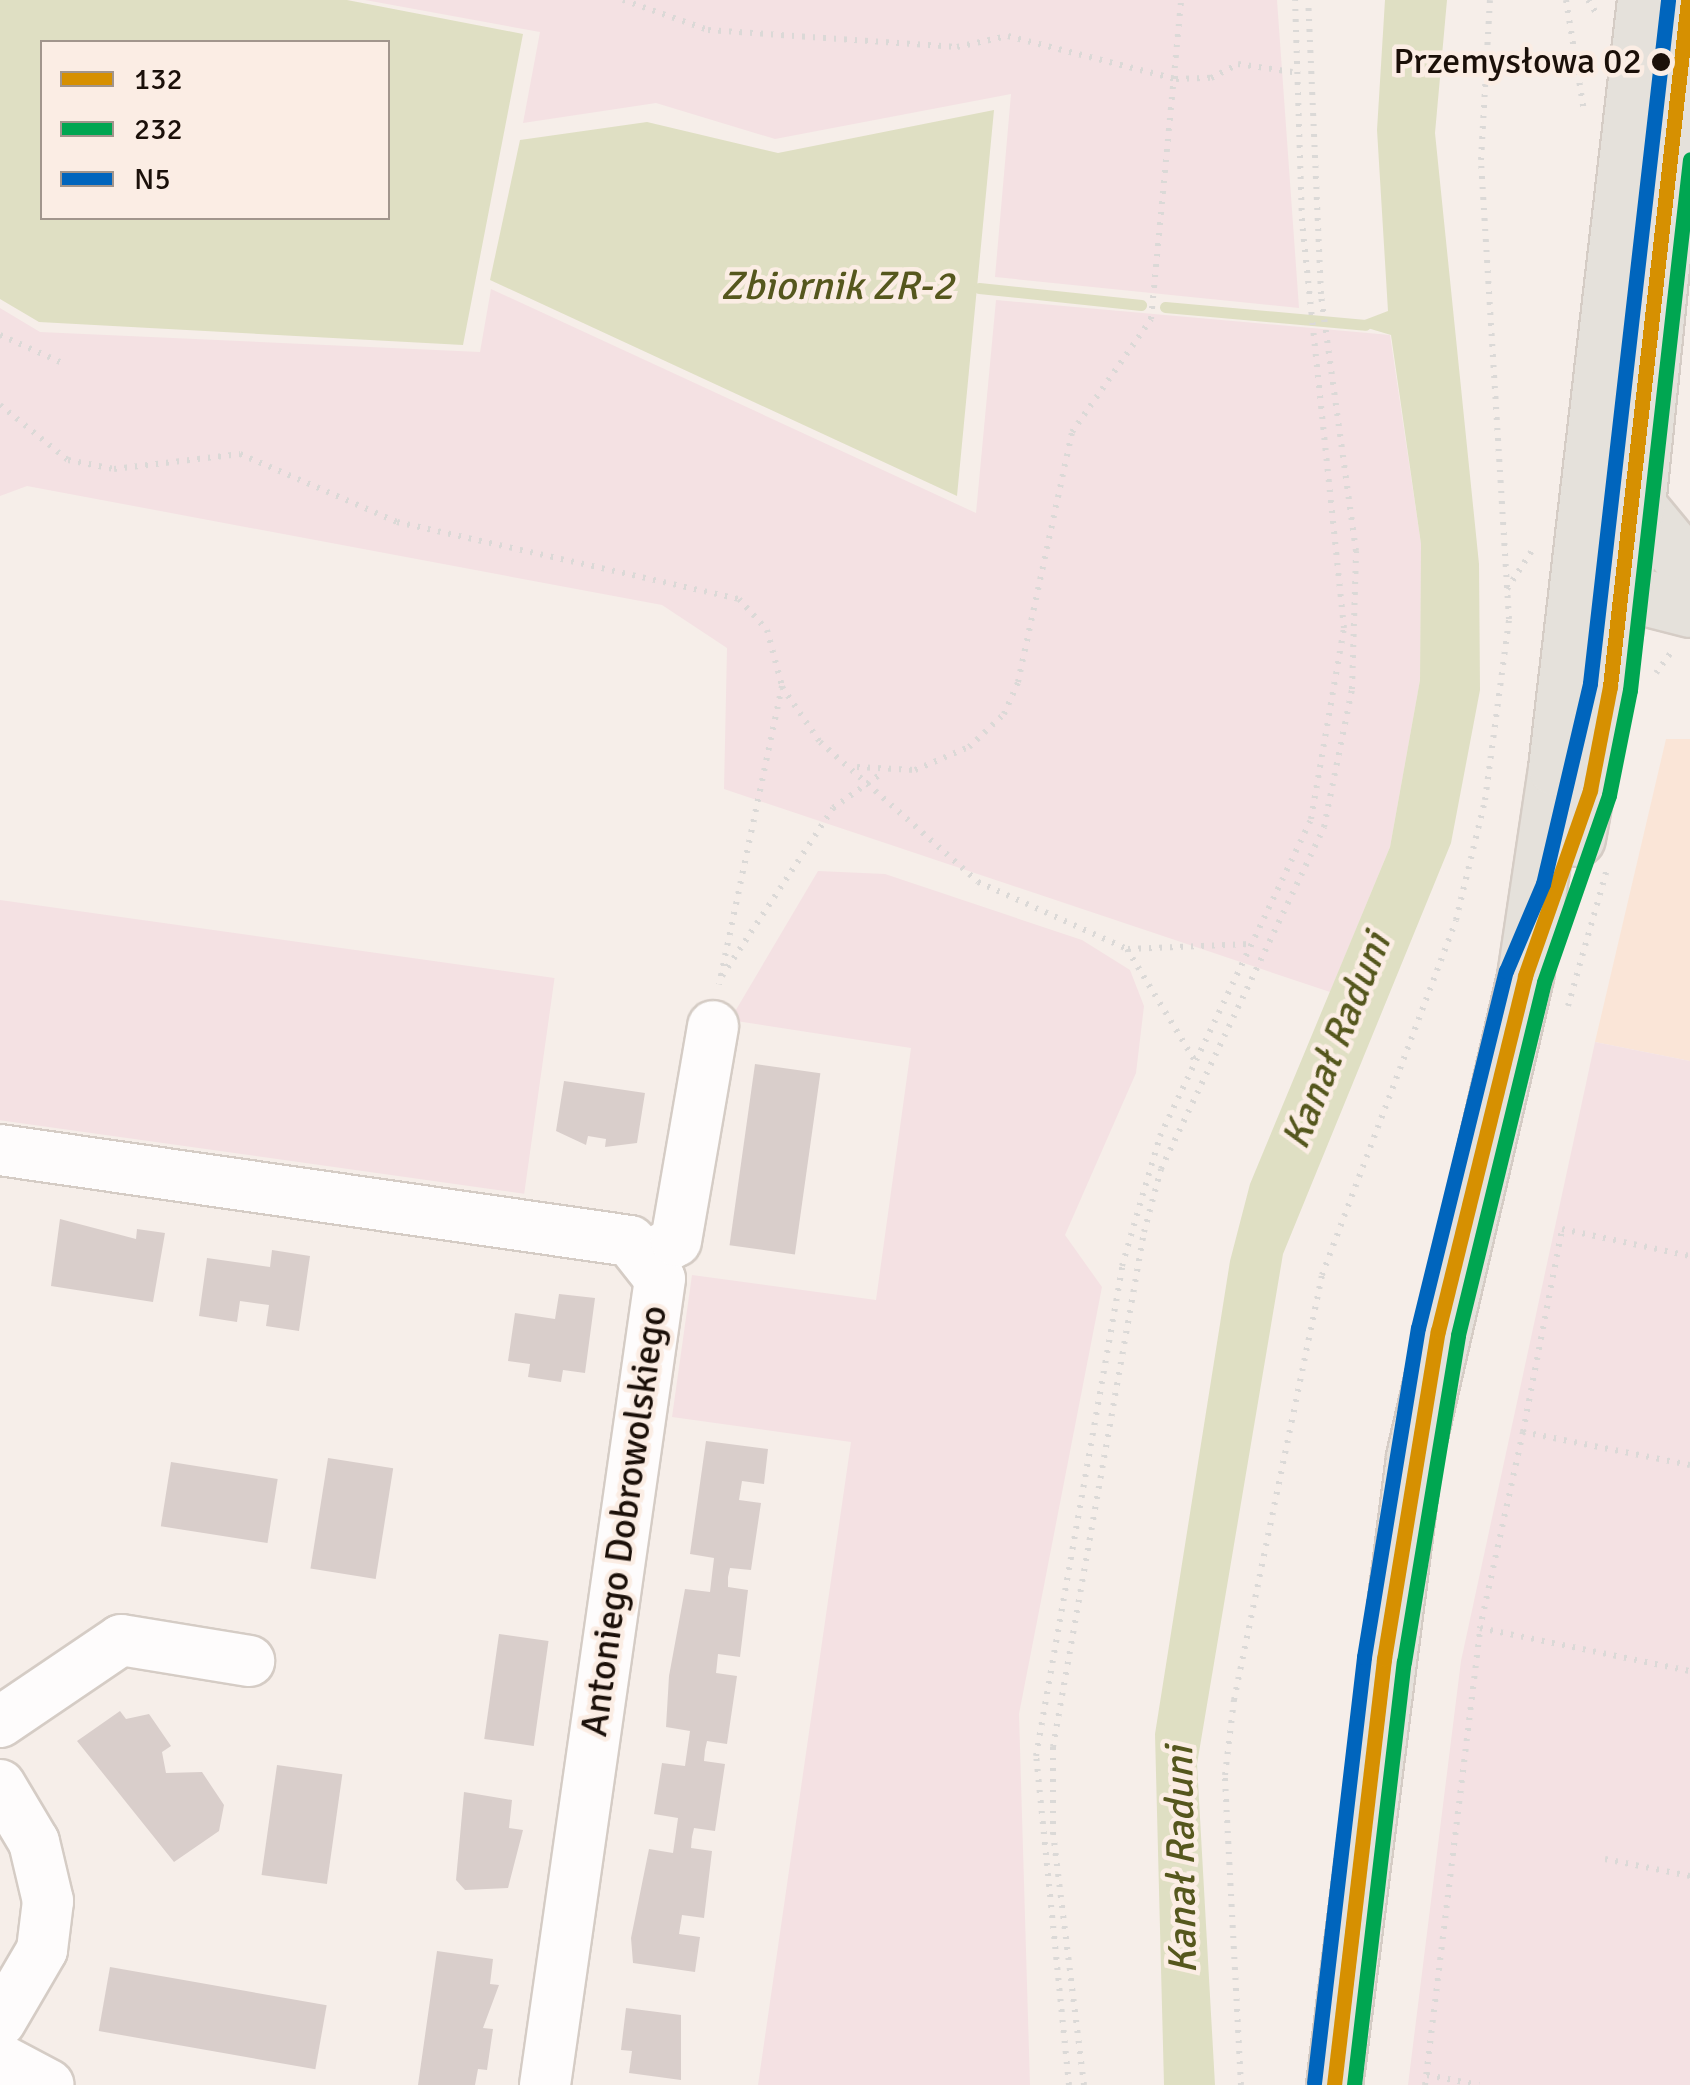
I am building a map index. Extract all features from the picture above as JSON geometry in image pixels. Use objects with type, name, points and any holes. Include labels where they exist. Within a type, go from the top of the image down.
[{"type":"main road","points":[[1334,2085],[1414,1457],[1525,976],[1562,890],[1590,790],[1600,583],[1645,0]]},
{"type":"main road","points":[[1600,583],[1638,498],[1688,0]]},
{"type":"main road","points":[[1600,583],[1690,569],[1638,498]]},
{"type":"main road","points":[[1600,583],[1690,609]]},
{"type":"street","points":[[646,1258],[676,1240],[716,1004]]},
{"type":"street","name":"Antoniego Dobrowolskiego","points":[[0,1150],[630,1241],[660,1279],[545,2085]]},
{"type":"street","points":[[0,1722],[121,1640],[249,1661]]},
{"type":"street","points":[[0,1785],[34,1842],[48,1901],[42,1950],[0,2022]]},
{"type":"street","points":[[0,2059],[50,2085]]},
{"type":"path","points":[[623,0],[708,30],[957,47],[1008,36],[1176,79],[1211,78],[1238,64],[1292,72]]},
{"type":"path","points":[[716,1004],[833,808],[867,780],[884,772],[969,747],[1004,714],[1018,682],[1072,432],[1151,319],[1181,0]]},
{"type":"path","points":[[1069,2085],[1035,1799],[1042,1711],[1132,1218],[1196,1062],[1310,819],[1344,628],[1317,294],[1292,72],[1295,0]]},
{"type":"path","points":[[1308,0],[1317,294]]},
{"type":"path","points":[[1241,2085],[1224,1775],[1234,1700],[1322,1275],[1456,920],[1485,800],[1509,619],[1482,160],[1490,0]]},
{"type":"path","points":[[1566,0],[1590,130]]},
{"type":"path","points":[[0,335],[60,362]]},
{"type":"path","points":[[1084,2085],[1050,1789],[1062,1677],[1161,1169],[1324,827],[1352,689],[1356,551],[1321,343]]},
{"type":"path","points":[[0,405],[68,460],[114,469],[240,454],[396,522],[739,598],[767,630],[782,686],[820,742],[857,767],[978,882],[1127,948],[1252,944]]},
{"type":"path","points":[[1652,683],[1661,661],[1690,640]]},
{"type":"path","points":[[716,1004],[782,686]]},
{"type":"path","points":[[857,767],[884,772]]},
{"type":"path","points":[[1562,1026],[1611,858]]},
{"type":"path","points":[[1127,948],[1196,1062]]},
{"type":"path","points":[[1425,2085],[1480,1628],[1562,1229],[1690,1256]]},
{"type":"path","points":[[1523,1432],[1690,1465]]},
{"type":"path","points":[[1480,1628],[1690,1671]]},
{"type":"path","points":[[1604,1859],[1690,1876]]},
{"type":"path","points":[[1427,2074],[1479,2085]]},
{"type":"shaded area","points":[[365,0],[1277,0],[1299,308],[995,277],[1011,94],[775,139],[656,103],[523,123],[540,32]]},
{"type":"shaded area","points":[[491,289],[976,513],[996,300],[1390,335],[1421,544],[1420,680],[1390,847],[1330,992],[724,789],[727,648],[662,605],[27,486],[0,496],[0,308],[40,332],[480,352]]},
{"type":"shaded area","points":[[1666,739],[1690,739],[1690,1061],[1595,1042]]},
{"type":"shaded area","points":[[818,871],[885,874],[1082,940],[1130,970],[1144,1006],[1136,1073],[1065,1235],[1102,1287],[1019,1714],[1030,2085],[758,2085],[851,1442],[672,1417],[692,1275],[876,1300],[911,1048],[730,1020]]},
{"type":"shaded area","points":[[0,900],[555,978],[524,1194],[0,1120]]},
{"type":"shaded area","points":[[1595,1042],[1690,1061],[1690,2085],[1408,2085],[1461,1661]]},
{"type":"water","points":[[0,0],[347,0],[523,34],[463,345],[39,322],[0,299]]},
{"type":"water","name":"Kanał Raduni","points":[[1385,0],[1447,0],[1435,133],[1479,564],[1480,690],[1451,843],[1283,1254],[1197,1764],[1215,2085],[1164,2085],[1155,1734],[1230,1261],[1250,1184],[1390,847],[1420,680],[1421,544],[1391,335],[1354,324],[1388,311],[1377,130]]},
{"type":"water","name":"Zbiornik ZR-2","points":[[994,110],[957,496],[490,280],[520,140],[647,122],[778,153]]},
{"type":"building","points":[[755,1064],[820,1073],[795,1254],[730,1245]]},
{"type":"building","points":[[564,1081],[645,1093],[637,1143],[605,1147],[606,1139],[588,1136],[586,1145],[556,1131]]},
{"type":"building","points":[[60,1219],[136,1239],[137,1229],[165,1233],[153,1302],[51,1286]]},
{"type":"building","points":[[272,1250],[310,1256],[299,1331],[266,1326],[269,1305],[240,1301],[237,1322],[199,1316],[207,1258],[270,1267]]},
{"type":"building","points":[[559,1294],[595,1298],[585,1373],[563,1370],[561,1382],[528,1377],[530,1364],[508,1361],[515,1313],[555,1319]]},
{"type":"building","points":[[706,1441],[768,1449],[764,1484],[742,1481],[739,1500],[761,1503],[751,1570],[730,1568],[728,1577],[728,1587],[748,1590],[740,1657],[718,1654],[716,1673],[737,1676],[727,1744],[707,1741],[705,1750],[704,1761],[725,1764],[715,1831],[694,1828],[692,1837],[691,1848],[712,1851],[704,1918],[682,1915],[679,1934],[700,1937],[695,1972],[633,1963],[631,1938],[649,1849],[673,1853],[678,1818],[654,1814],[662,1763],[685,1766],[690,1731],[666,1727],[669,1676],[685,1589],[710,1592],[714,1558],[690,1554]]},
{"type":"building","points":[[328,1458],[393,1468],[376,1579],[310,1569]]},
{"type":"building","points":[[171,1462],[278,1479],[268,1543],[161,1526]]},
{"type":"building","points":[[499,1634],[549,1641],[534,1746],[484,1739]]},
{"type":"building","points":[[120,1711],[126,1719],[149,1714],[171,1746],[162,1752],[166,1773],[202,1772],[224,1805],[219,1831],[174,1862],[77,1741]]},
{"type":"building","points":[[277,1765],[342,1774],[327,1884],[262,1875]]},
{"type":"building","points":[[464,1792],[512,1800],[509,1828],[523,1830],[508,1888],[465,1890],[456,1880]]},
{"type":"building","points":[[437,1951],[493,1959],[490,1984],[499,1985],[483,2028],[493,2029],[487,2070],[478,2069],[475,2085],[418,2085]]},
{"type":"building","points":[[110,1967],[327,2005],[315,2069],[99,2031]]},
{"type":"building","points":[[626,2008],[681,2015],[681,2080],[629,2073],[632,2051],[621,2050]]},
{"type":"waterway","points":[[979,288],[1141,305]]},
{"type":"waterway","points":[[1165,307],[1365,325]]},
{"type":"transit line","name":"N5","points":[[1314,2083],[1364,1657],[1418,1328],[1506,971],[1543,884],[1590,683],[1668,0]]},
{"type":"transit line","name":"132","points":[[1334,2085],[1384,1659],[1438,1331],[1525,976],[1590,790],[1610,686],[1688,0]]},
{"type":"transit line","name":"232","points":[[1354,2085],[1404,1662],[1458,1335],[1544,982],[1609,795],[1630,690],[1690,159]]},
{"type":"place","name":"Przemysłowa 02","points":[[1661,62]]}]
